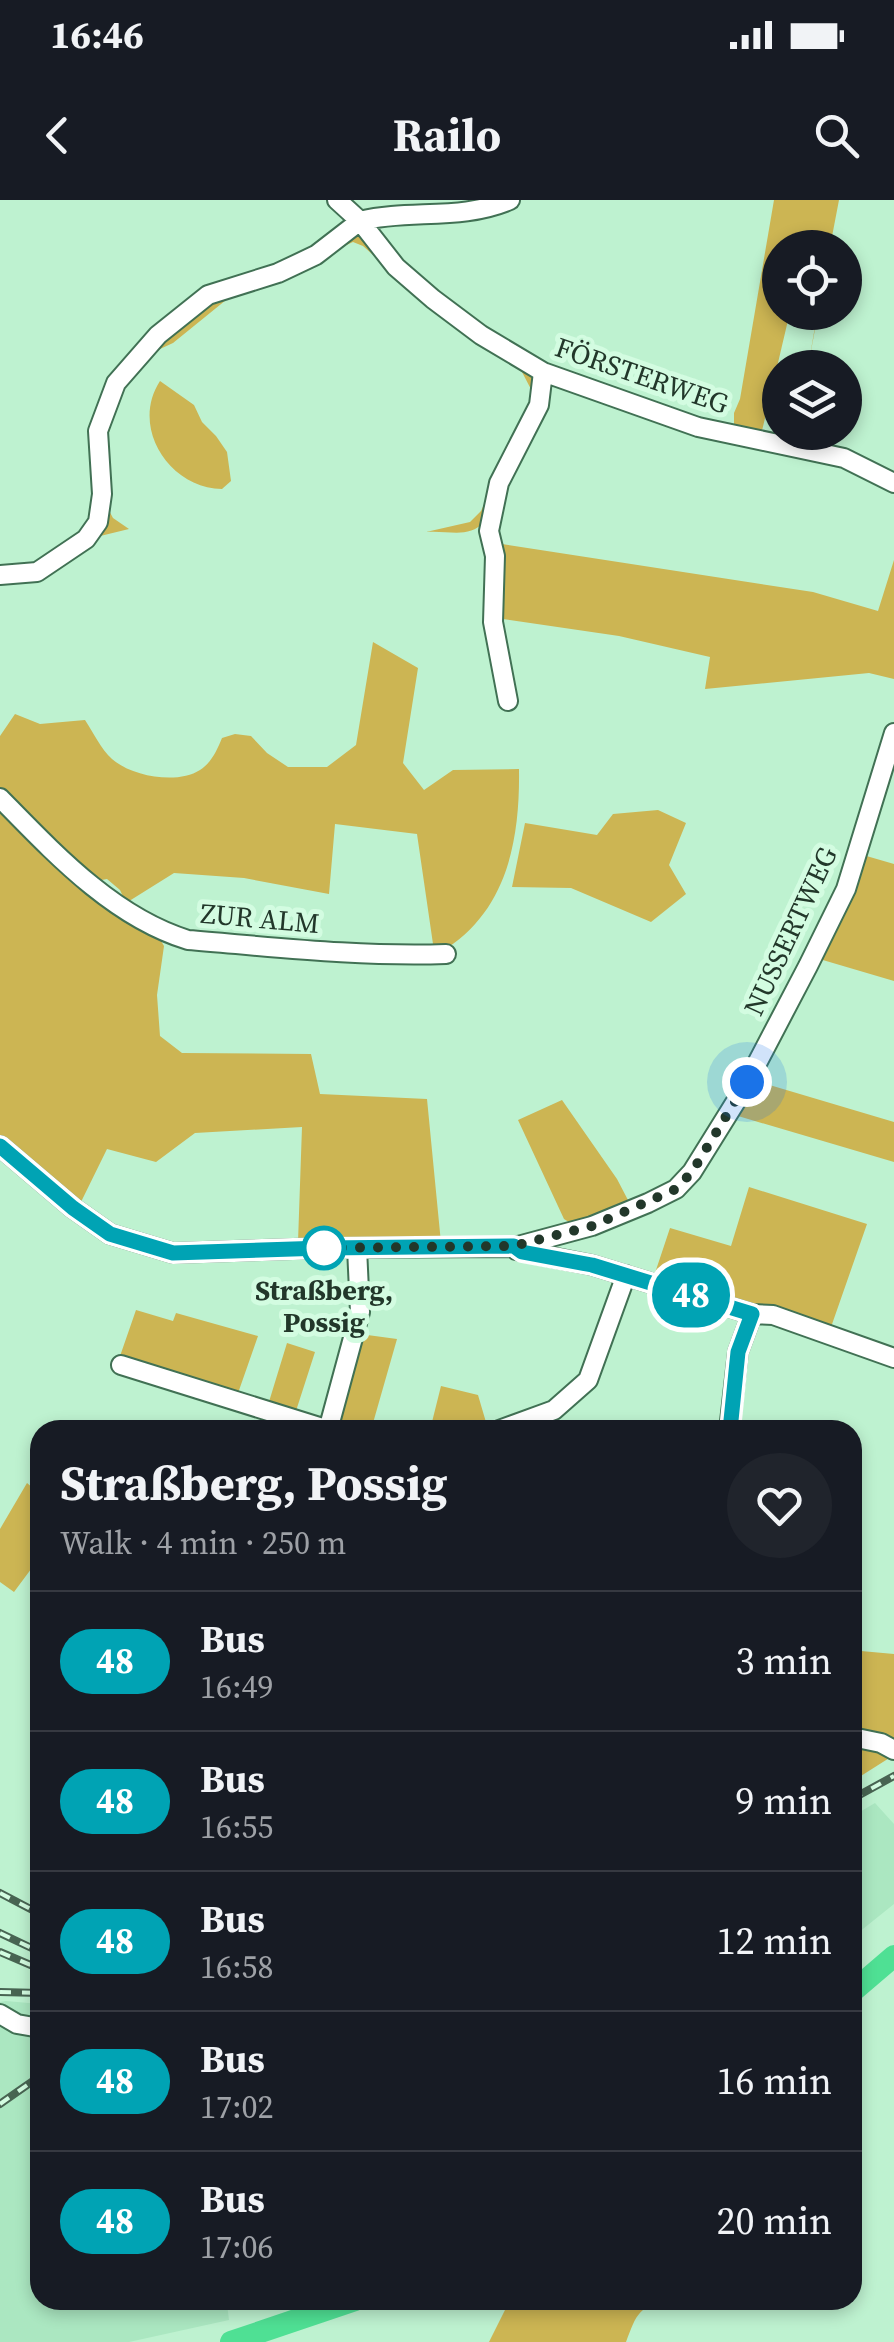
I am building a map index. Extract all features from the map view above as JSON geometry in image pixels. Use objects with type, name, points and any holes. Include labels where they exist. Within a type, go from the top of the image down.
[{"type":"street","name":"FÖRSTERWEG","points":[[336,200],[360,221],[396,267],[433,299],[481,335],[543,372],[698,427],[844,458],[894,484]]},
{"type":"street","points":[[0,576],[36,572],[86,539],[98,522],[102,494],[98,430],[116,382],[158,335],[208,295],[278,273],[316,255],[360,221],[382,216],[463,214],[510,200]]},
{"type":"street","points":[[508,701],[493,622],[495,556],[489,531],[499,483],[539,404],[543,372]]},
{"type":"street","name":"NUSSERTWEG","points":[[0,1146],[110,1234],[173,1253],[514,1246],[592,1226],[648,1203],[676,1189],[692,1172],[743,1090],[846,889],[894,733]]},
{"type":"street","name":"ZUR ALM","points":[[0,798],[94,888],[172,935],[188,940],[361,954],[446,954]]},
{"type":"street","points":[[514,1246],[522,1252],[626,1275],[752,1314],[773,1315],[894,1358]]},
{"type":"street","points":[[331,1420],[360,1312],[357,1248]]},
{"type":"street","points":[[526,1420],[554,1410],[588,1380],[626,1275]]},
{"type":"street","points":[[731,1420],[738,1352],[752,1314]]},
{"type":"street","points":[[121,1365],[296,1420]]},
{"type":"street","points":[[862,1740],[894,1750]]},
{"type":"street","points":[[0,2014],[30,2026]]},
{"type":"shaded area","points":[[774,200],[839,200],[833,230],[769,230]]},
{"type":"shaded area","points":[[358,234],[533,376],[538,386],[484,522],[465,532],[426,532],[470,522],[481,511],[534,395],[522,372],[441,315],[363,246],[353,242],[226,300],[137,370],[118,399],[103,455],[106,505],[113,518],[129,529],[92,538],[102,431],[131,368],[205,302]]},
{"type":"shaded area","points":[[762,270],[762,330],[786,330],[781,350],[762,350],[761,435],[734,430],[734,413],[740,399]]},
{"type":"shaded area","points":[[160,381],[194,405],[202,422],[227,452],[231,481],[222,489],[186,478],[160,452],[152,435],[150,417]]},
{"type":"shaded area","points":[[502,544],[813,592],[878,611],[894,560],[894,679],[869,673],[705,689],[710,657],[619,636],[496,618]]},
{"type":"shaded area","points":[[373,642],[418,668],[403,763],[424,790],[453,770],[519,769],[517,820],[506,869],[497,892],[468,932],[447,948],[433,944],[417,834],[335,824],[329,894],[244,878],[174,873],[126,903],[120,890],[107,879],[96,881],[157,934],[164,946],[157,995],[160,1036],[182,1053],[311,1054],[320,1094],[427,1099],[441,1243],[298,1242],[302,1127],[195,1133],[156,1162],[107,1149],[80,1204],[0,1137],[0,736],[15,714],[40,724],[85,720],[120,765],[167,778],[200,770],[211,760],[222,738],[235,734],[251,736],[288,767],[327,767],[356,745]]},
{"type":"shaded area","points":[[658,810],[686,823],[669,865],[686,894],[651,922],[571,888],[512,887],[525,823],[597,835],[613,814]]},
{"type":"shaded area","points":[[863,855],[894,864],[894,981],[816,958]]},
{"type":"shaded area","points":[[756,1081],[894,1122],[894,1162],[738,1116]]},
{"type":"shaded area","points":[[562,1100],[629,1202],[577,1227],[564,1219],[518,1120]]},
{"type":"shaded area","points":[[749,1187],[867,1224],[830,1330],[653,1279],[670,1228],[731,1246]]},
{"type":"shaded area","points":[[136,1310],[173,1321],[176,1313],[258,1336],[237,1396],[119,1359]]},
{"type":"shaded area","points":[[360,1334],[397,1339],[374,1420],[337,1418]]},
{"type":"shaded area","points":[[287,1343],[315,1352],[295,1414],[268,1405]]},
{"type":"shaded area","points":[[441,1386],[478,1395],[485,1420],[432,1420]]},
{"type":"shaded area","points":[[27,1483],[30,1570],[14,1592],[0,1582],[0,1529]]},
{"type":"shaded area","points":[[862,1651],[894,1654],[894,1755],[862,1775]]},
{"type":"shaded area","points":[[875,1803],[894,1824],[894,1904],[862,1930],[862,1811]]},
{"type":"shaded area","points":[[0,2002],[30,2003],[30,2310],[228,2310],[229,2320],[129,2342],[0,2342]]},
{"type":"shaded area","points":[[505,2310],[644,2310],[626,2342],[489,2342]]},
{"type":"waterway","points":[[862,1983],[894,1956]]},
{"type":"waterway","points":[[231,2342],[325,2310]]},
{"type":"railway","points":[[862,1794],[894,1776]]},
{"type":"railway","points":[[0,1893],[30,1909]]},
{"type":"railway","points":[[0,1933],[30,1947]]},
{"type":"railway","points":[[0,1952],[30,1965]]},
{"type":"railway","points":[[0,1992],[30,1993]]},
{"type":"railway","points":[[0,2104],[30,2083]]},
{"type":"bus line","name":"48","points":[[0,1146],[73,1208],[110,1234],[140,1246],[173,1253],[514,1246],[522,1252],[592,1265],[752,1314],[738,1352],[730,1420]]},
{"type":"place","name":"Straßberg, Possig","points":[[324,1248]]},
{"type":"route","points":[[324,1248],[514,1246],[592,1226],[676,1189],[692,1172],[747,1082]]}]
